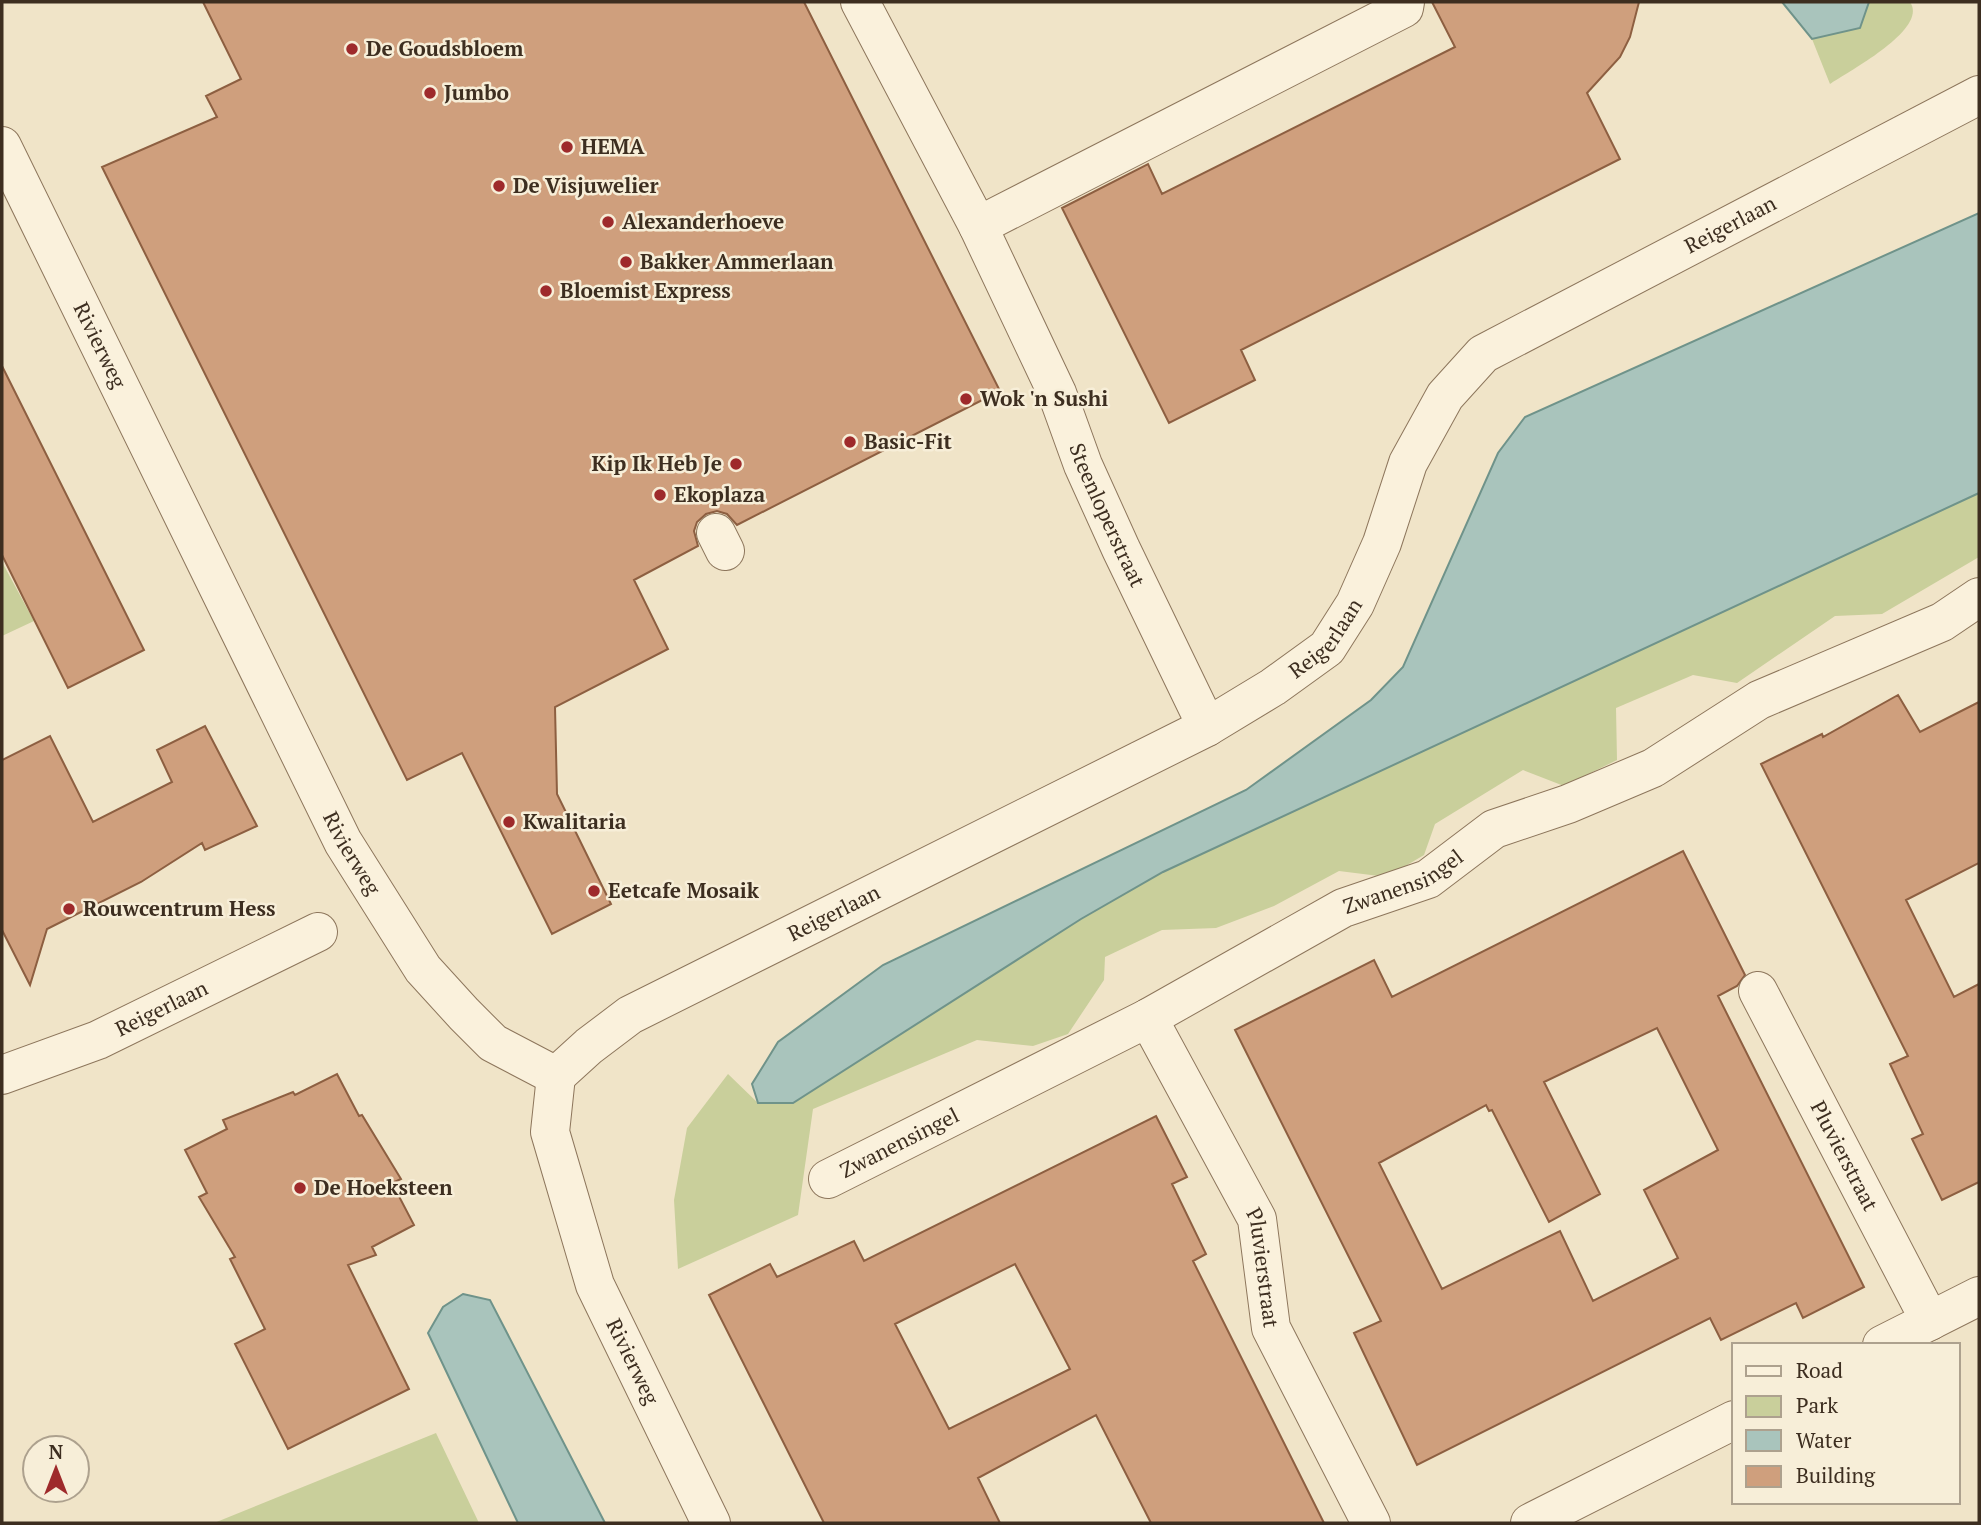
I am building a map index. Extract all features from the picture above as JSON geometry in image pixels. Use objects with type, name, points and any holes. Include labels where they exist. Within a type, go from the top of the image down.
[{"type":"street","name":"Steenloperstraat","points":[[860,2],[978,226],[1057,393],[1083,465],[1121,549],[1207,727]]},
{"type":"street","points":[[978,226],[1404,8],[1405,2]]},
{"type":"street","name":"Reigerlaan","points":[[556,1076],[589,1046],[630,1015],[1207,727],[1273,687],[1327,648],[1355,604],[1382,543],[1408,463],[1445,396],[1483,354],[1979,95]]},
{"type":"street","name":"Rivierweg","points":[[2,146],[343,842],[423,969],[492,1043],[556,1076],[550,1132],[595,1285],[711,1523]]},
{"type":"street","name":"Zwanensingel","points":[[828,1178],[1148,1018],[1343,908],[1428,879],[1494,829],[1568,804],[1653,768],[1759,700],[1942,622],[1979,597]]},
{"type":"street","name":"Reigerlaan","points":[[2,1075],[98,1040],[318,932]]},
{"type":"street","name":"Pluvierstraat","points":[[1758,991],[1930,1321]]},
{"type":"street","name":"Pluvierstraat","points":[[1148,1018],[1257,1219],[1271,1328],[1371,1523]]},
{"type":"street","points":[[1886,1343],[1979,1296]]},
{"type":"street","points":[[1530,1523],[1732,1421]]},
{"type":"green space","points":[[1869,2],[1910,2],[1913,13],[1908,24],[1884,48],[1830,84],[1812,39],[1860,28]]},
{"type":"green space","points":[[1979,493],[1979,557],[1882,614],[1835,616],[1737,683],[1693,675],[1616,708],[1617,760],[1564,786],[1523,770],[1435,824],[1424,855],[1387,877],[1339,871],[1274,906],[1216,928],[1162,930],[1105,957],[1104,980],[1068,1034],[1033,1046],[977,1040],[813,1109],[798,1215],[678,1269],[674,1200],[687,1128],[728,1074],[758,1103],[1163,872]]},
{"type":"green space","points":[[2,562],[34,621],[2,636]]},
{"type":"green space","points":[[436,1433],[479,1523],[214,1523]]},
{"type":"water","points":[[1782,2],[1869,2],[1860,28],[1812,39]]},
{"type":"water","points":[[1979,213],[1979,493],[1163,872],[1081,919],[793,1103],[758,1103],[752,1084],[778,1042],[883,965],[1246,790],[1371,700],[1403,667],[1498,453],[1525,417]]},
{"type":"water","points":[[463,1294],[490,1300],[605,1523],[518,1523],[428,1333],[443,1307]]},
{"type":"building","points":[[203,2],[804,2],[1000,391],[737,525],[727,514],[717,511],[706,514],[697,522],[694,531],[698,546],[634,580],[668,649],[555,707],[557,794],[611,904],[552,934],[462,753],[407,780],[102,167],[217,117],[206,96],[241,79]]},
{"type":"building","points":[[1432,2],[1639,2],[1630,37],[1620,57],[1587,93],[1620,159],[1241,350],[1255,380],[1169,423],[1062,208],[1148,164],[1162,194],[1455,47]]},
{"type":"building","points":[[2,366],[144,650],[68,688],[2,555]]},
{"type":"building","points":[[1898,695],[1920,732],[1979,702],[1979,863],[1906,900],[1954,997],[1979,984],[1979,1182],[1942,1200],[1912,1139],[1923,1134],[1890,1064],[1908,1056],[1761,764],[1822,734],[1823,737]]},
{"type":"building","points":[[205,726],[257,826],[205,850],[202,843],[141,882],[47,929],[30,985],[2,930],[2,760],[50,736],[93,822],[172,782],[157,750]]},
{"type":"building","points":[[1683,851],[1745,975],[1737,986],[1718,996],[1864,1287],[1803,1318],[1796,1303],[1721,1340],[1710,1318],[1417,1465],[1354,1333],[1381,1321],[1235,1030],[1374,960],[1392,997]],"holes":[[[1657,1028],[1718,1150],[1644,1190],[1678,1258],[1593,1301],[1560,1231],[1442,1289],[1379,1163],[1486,1105],[1489,1111],[1492,1110],[1549,1222],[1600,1194],[1544,1082]]]},
{"type":"building","points":[[337,1074],[359,1116],[362,1115],[401,1179],[392,1183],[414,1225],[372,1247],[376,1255],[348,1265],[409,1389],[288,1449],[235,1344],[265,1329],[230,1259],[235,1257],[199,1197],[207,1193],[185,1150],[227,1129],[223,1120],[293,1092],[295,1095]]},
{"type":"building","points":[[1156,1116],[1187,1177],[1172,1184],[1206,1254],[1193,1261],[1324,1523],[1151,1523],[1096,1415],[978,1478],[1000,1523],[824,1523],[709,1295],[770,1264],[777,1277],[854,1241],[864,1261]],"holes":[[[1015,1264],[1070,1369],[949,1429],[895,1324]]]},
{"type":"place","name":"De Goudsbloem","points":[[352,49]]},
{"type":"place","name":"Jumbo","points":[[430,93]]},
{"type":"place","name":"HEMA","points":[[567,147]]},
{"type":"place","name":"De Visjuwelier","points":[[499,186]]},
{"type":"place","name":"Alexanderhoeve","points":[[608,222]]},
{"type":"place","name":"Bakker Ammerlaan","points":[[626,262]]},
{"type":"place","name":"Bloemist Express","points":[[546,291]]},
{"type":"place","name":"Wok 'n Sushi","points":[[966,399]]},
{"type":"place","name":"Basic-Fit","points":[[850,442]]},
{"type":"place","name":"Kip Ik Heb Je","points":[[736,464]]},
{"type":"place","name":"Ekoplaza","points":[[660,495]]},
{"type":"place","name":"Kwalitaria","points":[[509,822]]},
{"type":"place","name":"Eetcafe Mosaik","points":[[594,891]]},
{"type":"place","name":"Rouwcentrum Hess","points":[[69,909]]},
{"type":"place","name":"De Hoeksteen","points":[[300,1188]]}]
